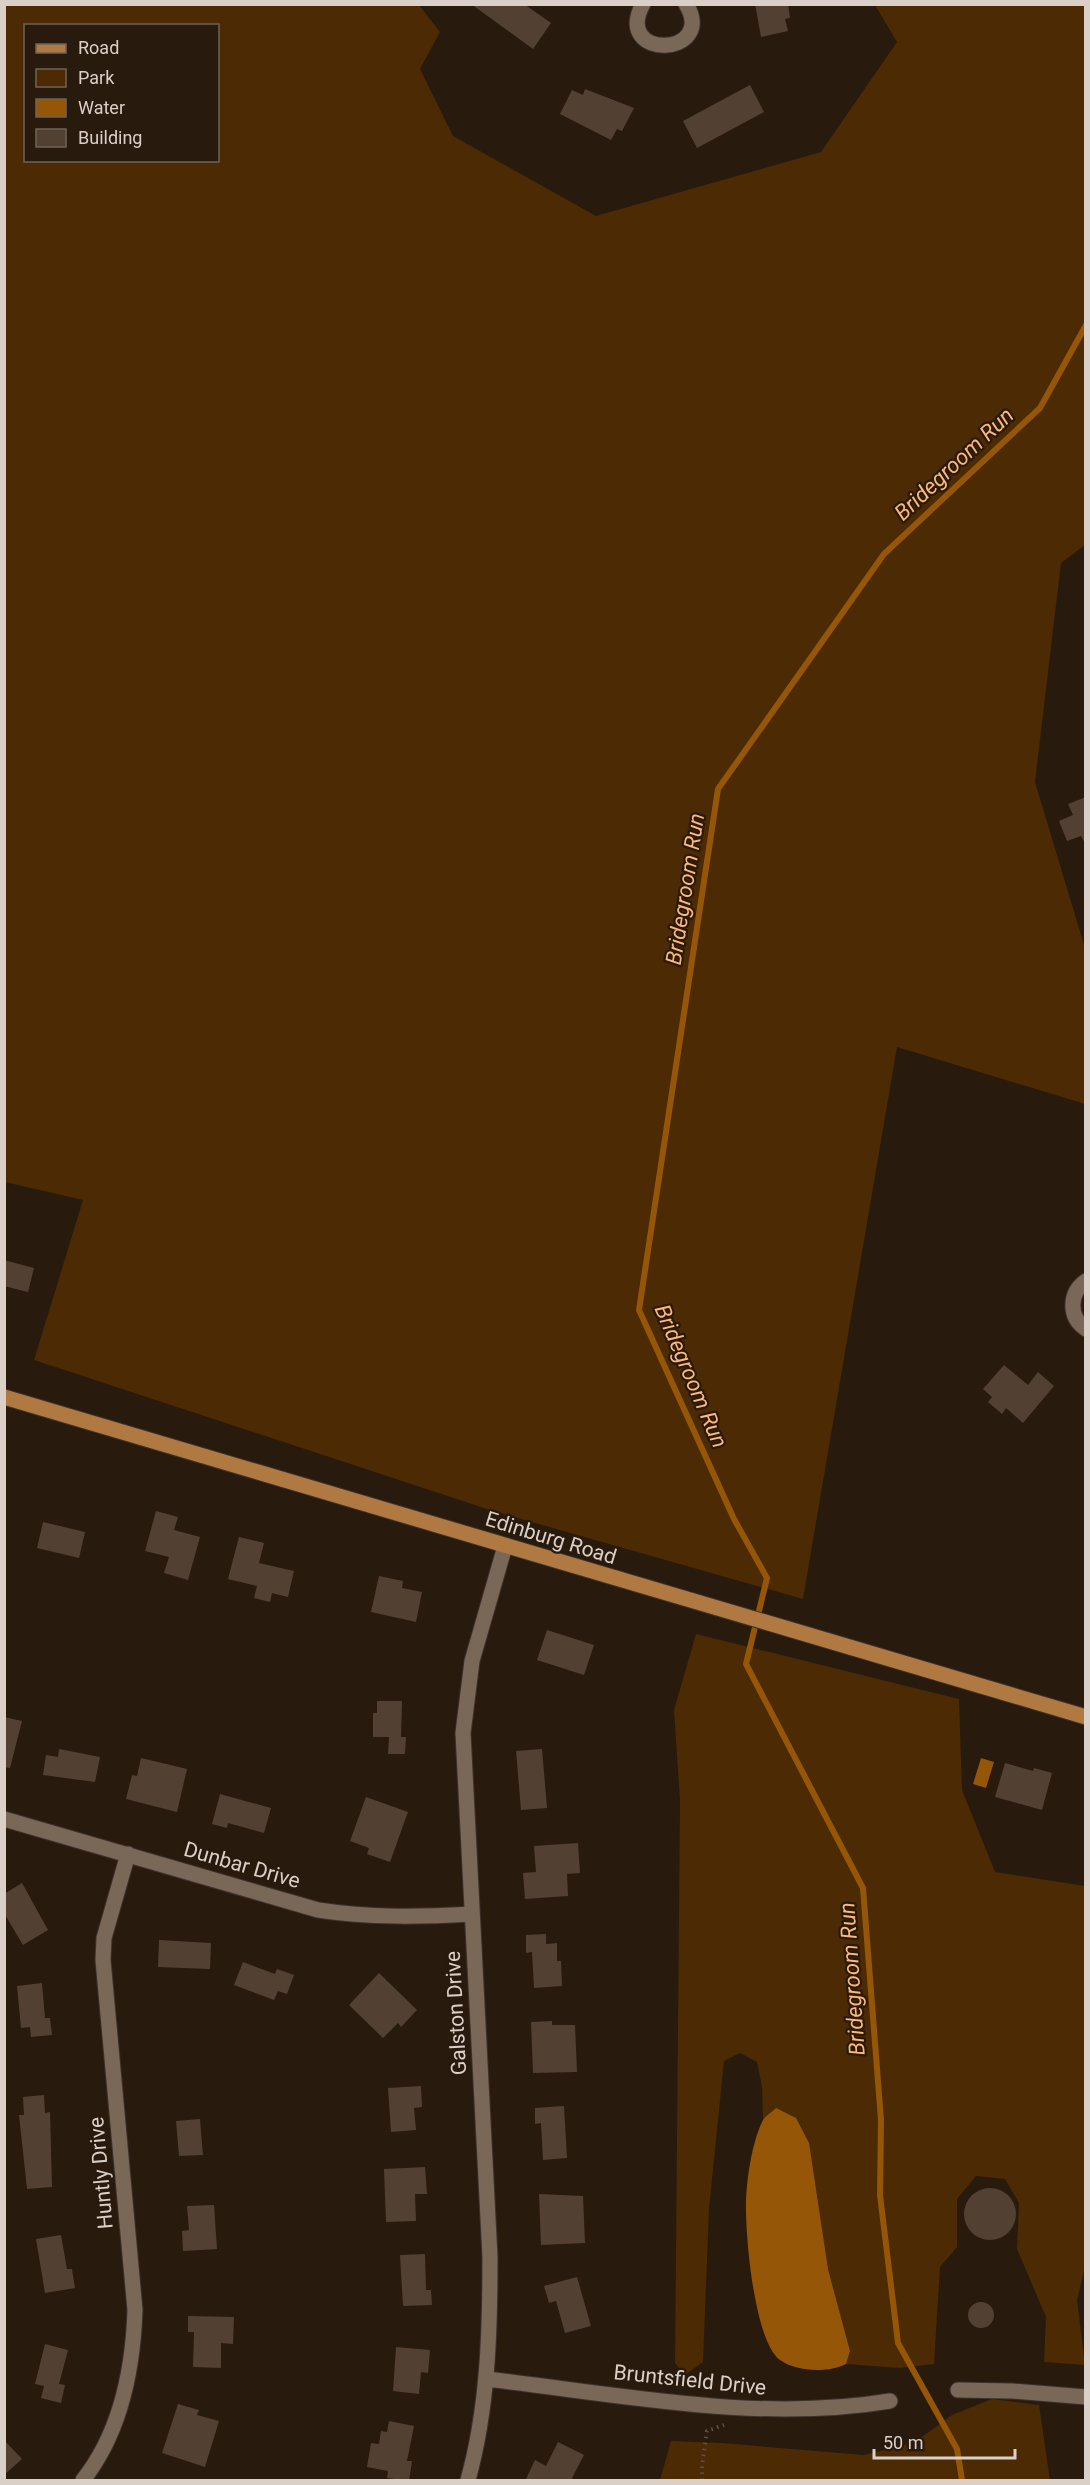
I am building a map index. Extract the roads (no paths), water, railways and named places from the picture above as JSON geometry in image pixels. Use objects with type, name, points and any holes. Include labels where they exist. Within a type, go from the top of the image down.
[{"type":"main road","name":"Edinburg Road","points":[[4,1397],[1086,1717]]},
{"type":"street","points":[[643,4],[639,12],[638,25],[641,33],[651,44],[658,47],[671,47],[683,41],[688,33],[691,16],[686,4]]},
{"type":"street","points":[[1086,1281],[1076,1291],[1072,1301],[1076,1319],[1086,1329]]},
{"type":"street","name":"Galston Drive","points":[[468,2481],[486,2379],[490,2325],[490,2257],[463,1733],[465,1697],[472,1661],[506,1546]]},
{"type":"street","name":"Dunbar Drive","points":[[4,1819],[318,1910],[358,1916],[399,1918],[472,1914]]},
{"type":"street","name":"Huntly Drive","points":[[83,2481],[104,2446],[118,2415],[128,2382],[134,2344],[135,2310],[103,1960],[104,1938],[128,1854]]},
{"type":"street","name":"Bruntsfield Drive","points":[[486,2379],[751,2409],[800,2410],[890,2401]]},
{"type":"street","points":[[958,2390],[1012,2391],[1086,2397]]},
{"type":"water","points":[[981,1758],[994,1762],[986,1788],[973,1784]]},
{"type":"water","points":[[776,2108],[796,2118],[809,2143],[828,2269],[850,2351],[846,2364],[839,2367],[822,2370],[804,2369],[780,2360],[771,2349],[758,2310],[749,2260],[747,2192],[751,2160],[759,2129],[764,2118]]},
{"type":"waterway","name":"Bridegroom Run","points":[[962,2480],[957,2449],[898,2343],[880,2195],[881,2120],[863,1888],[746,1664],[767,1578],[734,1519],[639,1310],[718,789],[884,554],[1040,408],[1086,325]]}]
